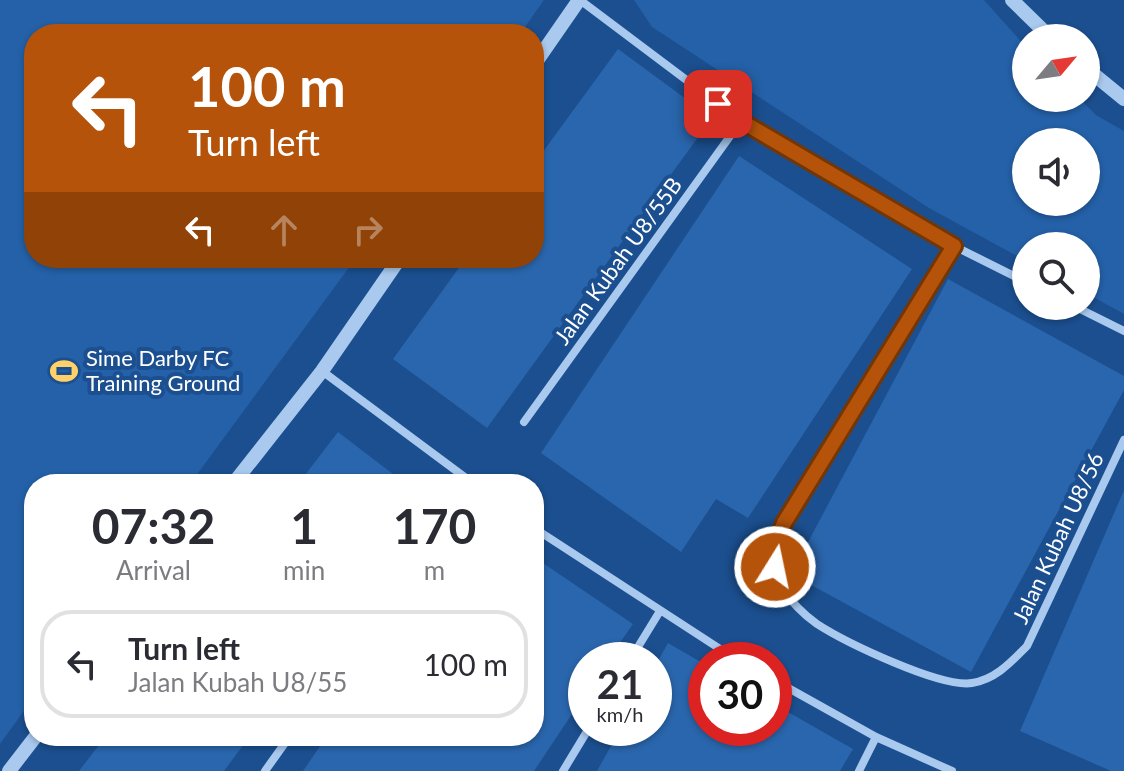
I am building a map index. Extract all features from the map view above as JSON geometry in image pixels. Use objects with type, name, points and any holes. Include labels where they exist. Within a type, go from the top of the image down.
[{"type":"street","points":[[544,51],[580,0],[741,121],[954,246],[1012,275]]},
{"type":"street","points":[[1012,0],[1037,24]]},
{"type":"street","points":[[1100,79],[1124,99]]},
{"type":"street","name":"Jalan Kubah U8/55B","points":[[524,422],[741,121]]},
{"type":"street","name":"Jalan Kubah U8/56","points":[[954,246],[784,523],[776,544],[775,567],[783,589],[797,606],[817,624],[923,674],[970,683],[990,677],[1008,666],[1027,646],[1124,440]]},
{"type":"street","points":[[241,474],[322,371],[393,268]]},
{"type":"street","points":[[1100,319],[1124,331]]},
{"type":"street","points":[[322,371],[460,474]]},
{"type":"street","points":[[544,535],[709,642]]},
{"type":"street","points":[[641,642],[660,611]]},
{"type":"street","points":[[792,690],[876,737],[952,771]]},
{"type":"street","points":[[859,771],[876,737]]},
{"type":"street","points":[[9,771],[28,746]]},
{"type":"street","points":[[265,771],[283,746]]},
{"type":"street","points":[[563,771],[578,746]]},
{"type":"shaded area","points":[[0,0],[544,0],[527,24],[24,24],[24,268],[349,268],[197,474],[24,474],[24,711],[0,744]]},
{"type":"shaded area","points":[[634,0],[984,0],[1012,31],[1012,112],[1093,112],[1124,131],[1124,314],[1100,301],[1100,232],[1012,232],[1012,253],[929,208],[652,27]]},
{"type":"building","points":[[618,49],[712,118],[487,428],[393,359],[459,268],[544,268],[544,150]]},
{"type":"building","points":[[739,156],[912,269],[748,518],[716,499],[681,552],[541,453]]},
{"type":"building","points":[[948,279],[1012,314],[1012,320],[1022,320],[1124,376],[1124,390],[971,672],[791,574]]},
{"type":"building","points":[[338,432],[393,474],[306,474]]},
{"type":"building","points":[[1124,490],[1124,771],[1111,771],[1020,731]]},
{"type":"building","points":[[544,564],[633,624],[620,642],[568,642],[568,720],[534,771],[303,771],[320,746],[544,746]]},
{"type":"building","points":[[672,645],[688,655],[688,746],[792,746],[792,714],[853,749],[840,771],[597,771],[611,746],[672,746]]},
{"type":"building","points":[[98,746],[243,746],[224,771],[79,771]]},
{"type":"place","name":"Sime Darby FC Training Ground","points":[[64,371]]},
{"type":"route","points":[[718,104],[741,121],[954,246],[784,523],[776,544],[775,567]]}]
